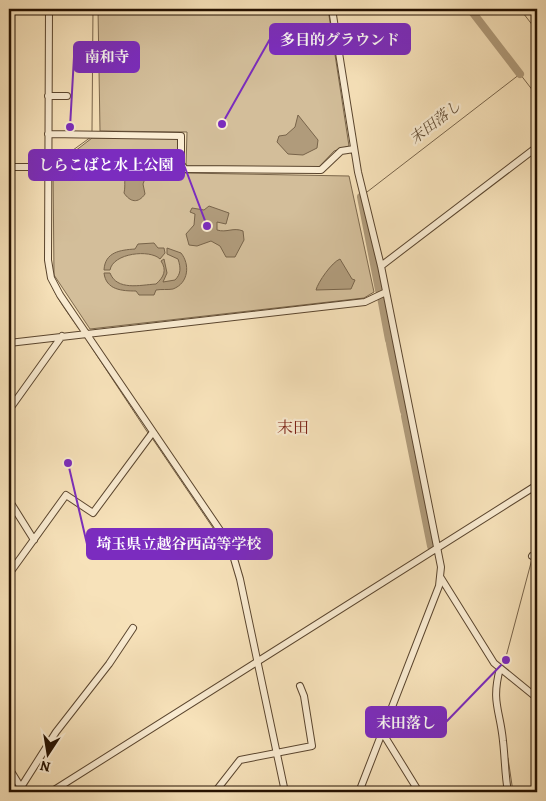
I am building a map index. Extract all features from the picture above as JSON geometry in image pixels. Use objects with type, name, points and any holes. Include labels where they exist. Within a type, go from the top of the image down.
[{"type":"street","points":[[49,9],[48,260],[51,278],[86,333],[230,545],[240,579],[285,792]]},
{"type":"street","points":[[332,9],[354,149],[381,266],[438,548],[441,578],[359,792]]},
{"type":"street","points":[[48,96],[67,96]]},
{"type":"street","points":[[48,134],[181,136],[181,164],[185,169],[321,170],[341,151],[354,149]]},
{"type":"street","points":[[381,266],[537,147]]},
{"type":"street","points":[[9,167],[49,167]]},
{"type":"street","points":[[9,349],[11,343],[62,336],[365,302],[386,292]]},
{"type":"street","points":[[9,410],[62,336]]},
{"type":"street","points":[[9,574],[66,495],[93,513],[153,432]]},
{"type":"street","points":[[51,792],[537,485]]},
{"type":"street","points":[[9,500],[34,540]]},
{"type":"street","points":[[441,578],[500,668],[537,698]]},
{"type":"street","points":[[19,789],[56,732],[109,664],[133,628]]},
{"type":"street","points":[[500,668],[495,692],[503,738],[508,792]]},
{"type":"street","points":[[215,792],[240,760],[312,746],[300,686]]},
{"type":"street","points":[[382,732],[419,792]]},
{"type":"street","points":[[9,768],[19,789]]},
{"type":"shaded area","points":[[98,9],[328,9],[349,146],[334,151],[319,167],[186,166],[187,132],[100,131]]},
{"type":"shaded area","points":[[298,115],[318,140],[317,148],[303,155],[288,154],[277,142],[279,136],[286,135],[295,127]]},
{"type":"shaded area","points":[[92,138],[178,139],[177,167],[184,173],[349,176],[374,292],[364,298],[90,329],[54,275],[53,168]]},
{"type":"shaded area","points":[[134,166],[143,170],[146,176],[143,184],[145,194],[140,199],[134,201],[124,193],[127,169]]},
{"type":"shaded area","points":[[209,206],[229,213],[226,224],[217,222],[217,230],[243,231],[244,240],[235,257],[226,257],[220,246],[211,241],[197,246],[189,245],[186,234],[194,225],[195,214],[190,212],[192,208],[204,210]]},
{"type":"shaded area","points":[[154,243],[158,248],[164,248],[165,253],[160,259],[148,254],[132,254],[118,260],[110,270],[104,270],[107,259],[114,253],[135,249],[138,244]]},
{"type":"shaded area","points":[[167,248],[181,253],[187,268],[185,278],[173,289],[156,290],[154,295],[139,295],[136,291],[125,291],[111,286],[105,279],[104,273],[110,273],[113,279],[123,285],[156,284],[164,273],[161,261],[164,259],[167,273],[163,282],[175,280],[179,273],[179,262],[178,259],[167,254]]},
{"type":"shaded area","points":[[340,259],[352,279],[355,280],[351,289],[316,290],[319,282],[333,264]]},
{"type":"waterway","points":[[92,131],[93,9]]},
{"type":"waterway","name":"末田落し","points":[[470,9],[520,74]]},
{"type":"waterway","points":[[520,9],[537,31]]},
{"type":"waterway","name":"末田落し","points":[[367,192],[520,74],[537,96]]},
{"type":"waterway","points":[[51,166],[91,137]]},
{"type":"waterway","name":"末田落し","points":[[361,197],[379,290]]},
{"type":"waterway","points":[[45,252],[45,263],[51,284],[79,329]]},
{"type":"waterway","name":"末田落し","points":[[381,297],[389,340]]},
{"type":"waterway","points":[[88,342],[148,433]]},
{"type":"waterway","name":"末田落し","points":[[390,344],[404,411]]},
{"type":"waterway","name":"末田落し","points":[[405,416],[431,546]]},
{"type":"waterway","points":[[152,438],[230,553]]},
{"type":"waterway","name":"末田落し","points":[[534,555],[537,542]]},
{"type":"waterway","name":"末田落し","points":[[503,668],[532,559]]},
{"type":"waterway","name":"末田落し","points":[[508,758],[513,792]]},
{"type":"place","name":"多目的グラウンド","points":[[222,124]]},
{"type":"place","name":"南和寺","points":[[70,127]]},
{"type":"place","name":"しらこばと水上公園","points":[[207,226]]},
{"type":"place","name":"埼玉県立越谷西高等学校","points":[[68,463]]},
{"type":"place","name":"末田落し","points":[[506,660]]},
{"type":"district","name":"末田","points":[[293,427]]}]
